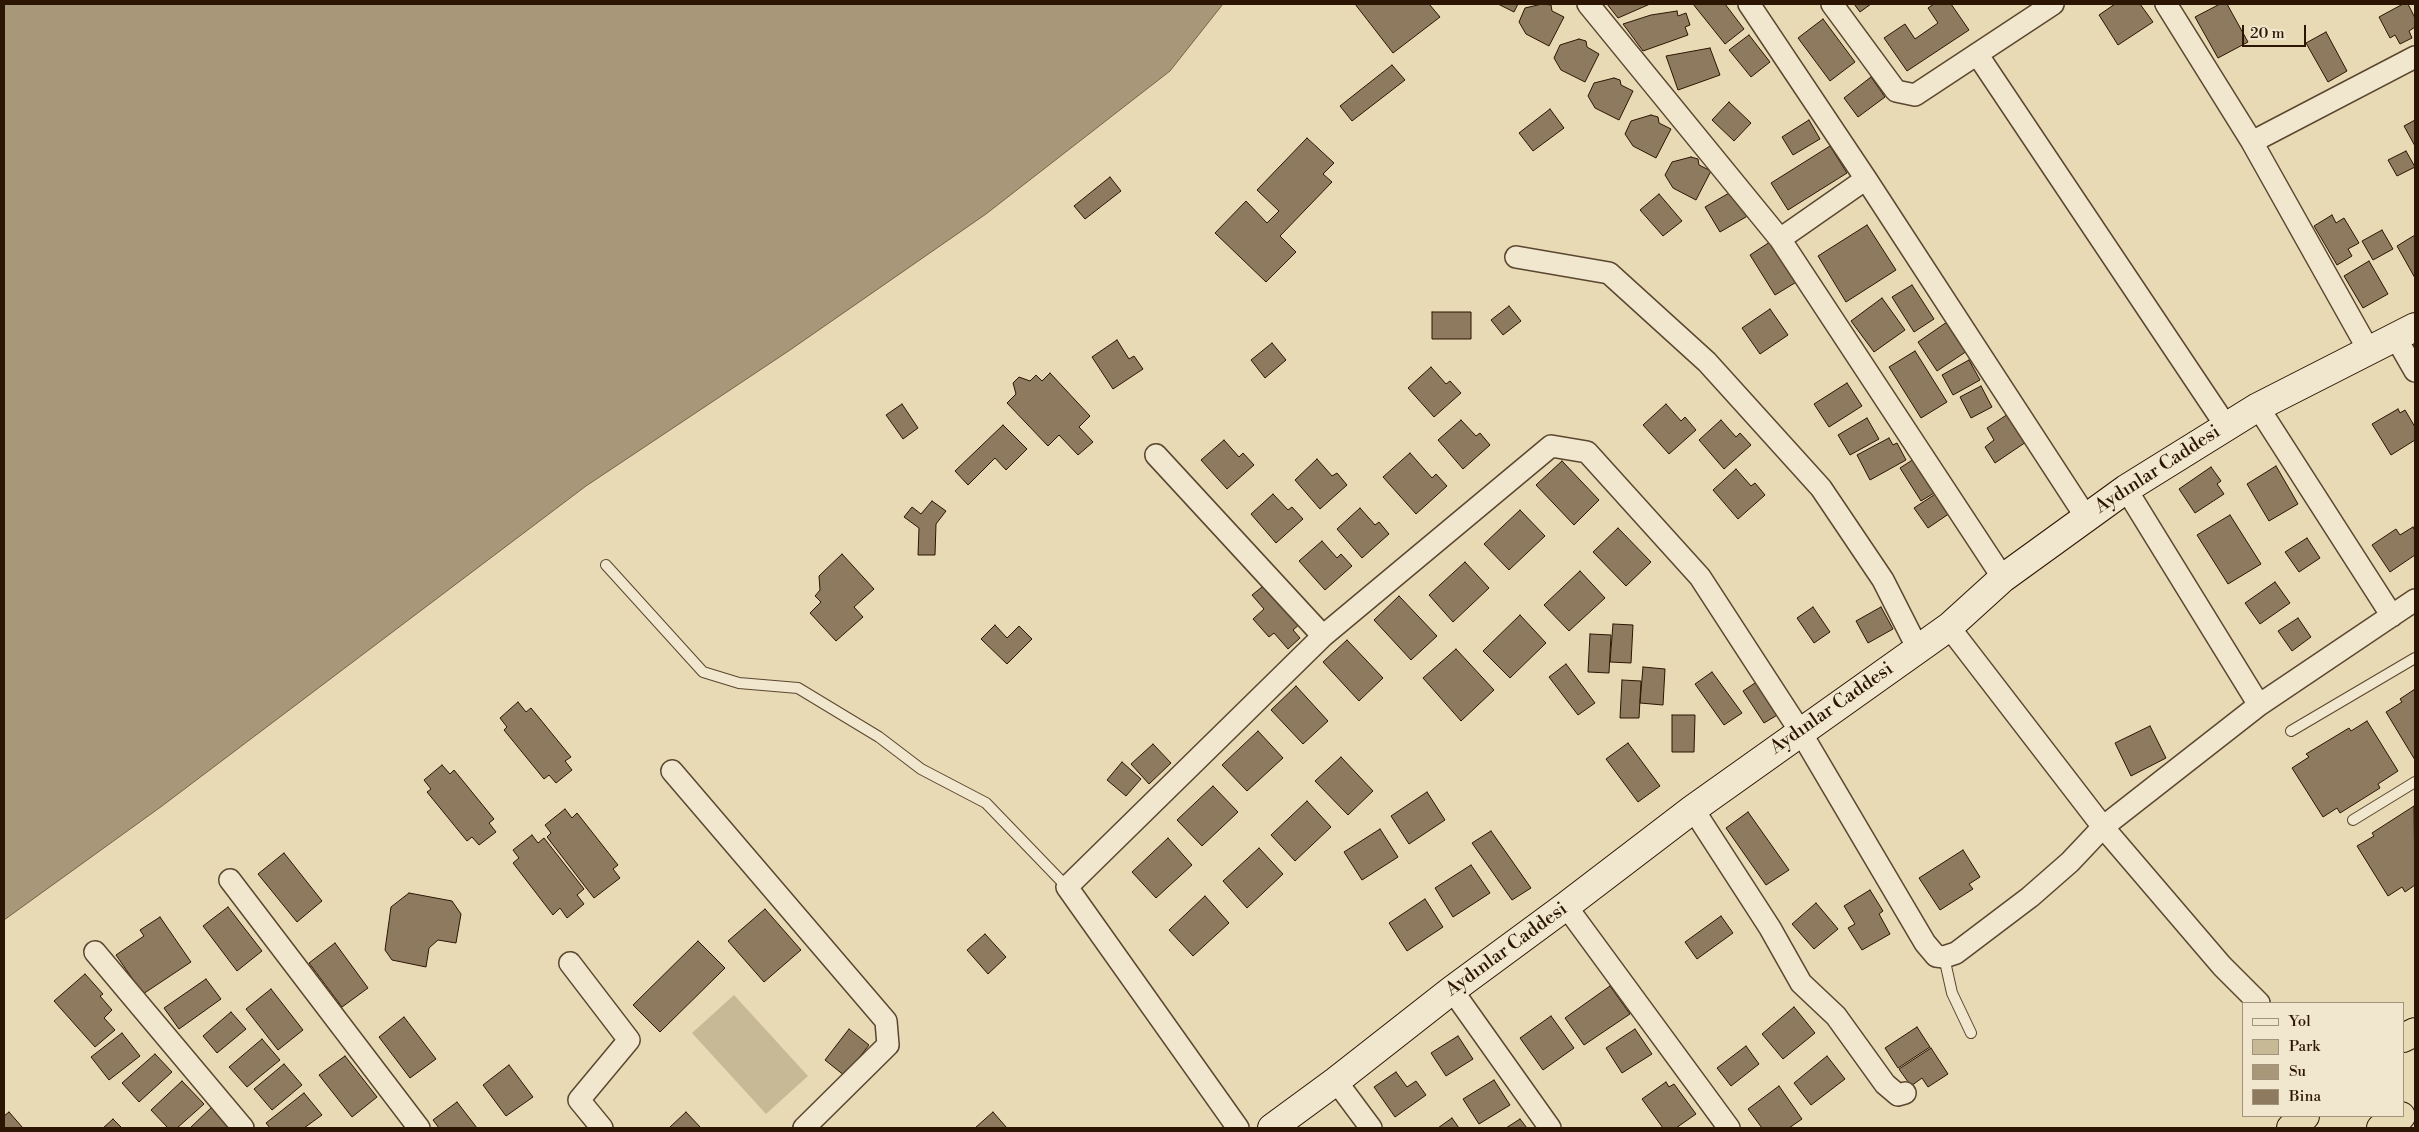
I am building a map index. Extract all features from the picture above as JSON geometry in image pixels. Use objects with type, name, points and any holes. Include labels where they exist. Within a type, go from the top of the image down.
[{"type":"highway","points":[[2404,1114],[2415,1107]]},
{"type":"highway","points":[[2291,1128],[2304,1117]]},
{"type":"highway","points":[[2381,1128],[2399,1117]]},
{"type":"street","points":[[1588,4],[1780,239],[2003,578]]},
{"type":"street","points":[[1749,4],[1866,179],[2086,517]]},
{"type":"street","points":[[1832,4],[1896,91],[1915,95],[2053,4]]},
{"type":"street","points":[[2171,5],[2252,142],[2368,349]]},
{"type":"street","points":[[1977,54],[2226,426]]},
{"type":"street","points":[[2252,142],[2415,57]]},
{"type":"street","points":[[1780,239],[1866,179]]},
{"type":"street","points":[[1516,257],[1609,273],[1708,362],[1821,488],[1883,580],[1918,649]]},
{"type":"street","points":[[2406,332],[2415,371]]},
{"type":"street","name":"Aydınlar Caddesi","points":[[1272,1128],[1693,809],[1800,731],[1949,627],[2003,578],[2086,517],[2126,489],[2258,407],[2368,349],[2406,332]]},
{"type":"street","points":[[2258,407],[2392,616]]},
{"type":"street","points":[[1238,1128],[1067,887],[1323,636],[1551,446],[1587,452],[1700,577],[1800,731],[1925,943],[1936,956],[1944,957],[1956,954],[2030,897],[2070,862],[2103,827],[2259,705],[2415,600]]},
{"type":"street","points":[[1156,455],[1323,636]]},
{"type":"street","points":[[2126,489],[2259,705]]},
{"type":"street","points":[[1949,627],[2103,827],[2222,966],[2258,1002]]},
{"type":"street","points":[[672,771],[886,1021],[888,1045],[804,1128]]},
{"type":"street","points":[[1693,809],[1770,928],[1801,983],[1836,1016],[1885,1084],[1898,1095],[1905,1093]]},
{"type":"street","points":[[230,880],[419,1128]]},
{"type":"street","points":[[1566,906],[1729,1128]]},
{"type":"street","points":[[95,952],[243,1128]]},
{"type":"street","points":[[570,963],[629,1040],[580,1100],[602,1128]]},
{"type":"street","points":[[1452,990],[1550,1128]]},
{"type":"street","points":[[1336,1081],[1370,1128]]},
{"type":"lane","points":[[606,564],[703,672],[739,683],[798,688],[879,737],[922,769],[986,802],[1067,887]]},
{"type":"lane","points":[[2291,731],[2415,658]]},
{"type":"lane","points":[[2353,820],[2415,782]]},
{"type":"lane","points":[[1944,957],[1952,994],[1971,1034]]},
{"type":"green space","points":[[734,995],[808,1076],[766,1114],[692,1033]]},
{"type":"water","points":[[4,4],[1223,4],[1170,71],[986,214],[790,350],[586,486],[162,806],[4,920]]},
{"type":"building","points":[[1355,4],[1429,4],[1440,17],[1393,53]]},
{"type":"building","points":[[1498,4],[1518,4],[1514,12]]},
{"type":"building","points":[[1542,4],[1551,5],[1552,11],[1564,17],[1549,46],[1526,34],[1519,22],[1525,8]]},
{"type":"building","points":[[1607,4],[1650,4],[1618,18]]},
{"type":"building","points":[[1693,4],[1725,4],[1744,29],[1725,44]]},
{"type":"building","points":[[1854,4],[1871,4],[1860,12]]},
{"type":"building","points":[[1934,4],[1951,4],[1969,30],[1907,71],[1884,38],[1905,24],[1915,39],[1938,23],[1928,8]]},
{"type":"building","points":[[2115,4],[2140,4],[2153,22],[2118,45],[2099,15]]},
{"type":"building","points":[[2220,4],[2227,4],[2248,42],[2218,58],[2195,17]]},
{"type":"building","points":[[2403,4],[2408,4],[2415,18],[2415,27],[2409,31],[2412,38],[2400,44],[2395,35],[2390,38],[2379,17]]},
{"type":"building","points":[[1677,11],[1678,16],[1686,13],[1690,25],[1685,27],[1688,35],[1643,51],[1623,24],[1651,15]]},
{"type":"building","points":[[1823,19],[1855,62],[1830,81],[1798,38]]},
{"type":"building","points":[[2326,32],[2347,71],[2328,82],[2306,43]]},
{"type":"building","points":[[1749,35],[1770,62],[1751,77],[1729,50]]},
{"type":"building","points":[[1579,39],[1586,41],[1587,47],[1599,54],[1585,82],[1561,70],[1554,58],[1560,45]]},
{"type":"building","points":[[1710,48],[1720,75],[1678,90],[1666,56]]},
{"type":"building","points":[[1392,65],[1405,80],[1352,121],[1340,106]]},
{"type":"building","points":[[1871,77],[1885,97],[1858,117],[1844,98]]},
{"type":"building","points":[[1614,78],[1620,80],[1621,85],[1633,91],[1619,120],[1595,108],[1588,96],[1594,83]]},
{"type":"building","points":[[1729,102],[1751,123],[1734,141],[1712,120]]},
{"type":"building","points":[[1550,109],[1564,128],[1533,151],[1519,133]]},
{"type":"building","points":[[1651,115],[1658,117],[1659,123],[1671,129],[1656,158],[1633,146],[1625,134],[1631,121]]},
{"type":"building","points":[[1809,120],[1820,139],[1793,155],[1782,137]]},
{"type":"building","points":[[2415,120],[2415,146],[2404,126]]},
{"type":"building","points":[[1307,138],[1334,163],[1323,174],[1332,182],[1280,236],[1296,252],[1266,282],[1215,233],[1246,201],[1267,223],[1279,211],[1257,190]]},
{"type":"building","points":[[1830,146],[1847,173],[1788,210],[1771,183]]},
{"type":"building","points":[[2406,151],[2415,167],[2397,176],[2388,160]]},
{"type":"building","points":[[1691,157],[1698,159],[1699,165],[1711,171],[1696,200],[1673,188],[1665,175],[1672,162]]},
{"type":"building","points":[[1110,177],[1121,191],[1085,219],[1074,206]]},
{"type":"building","points":[[1736,189],[1751,214],[1720,232],[1705,207]]},
{"type":"building","points":[[1659,194],[1682,221],[1663,236],[1640,210]]},
{"type":"building","points":[[2332,215],[2336,223],[2344,218],[2359,243],[2348,249],[2352,256],[2337,265],[2314,226]]},
{"type":"building","points":[[1867,225],[1896,270],[1846,302],[1818,256]]},
{"type":"building","points":[[2382,230],[2393,249],[2373,260],[2362,241]]},
{"type":"building","points":[[2415,235],[2415,278],[2397,246]]},
{"type":"building","points":[[1773,240],[1798,281],[1775,295],[1750,255]]},
{"type":"building","points":[[2369,261],[2388,294],[2363,308],[2344,276]]},
{"type":"building","points":[[1912,285],[1934,319],[1914,332],[1892,297]]},
{"type":"building","points":[[1882,298],[1905,330],[1874,352],[1851,321]]},
{"type":"building","points":[[1509,306],[1521,321],[1503,335],[1491,320]]},
{"type":"building","points":[[1770,309],[1788,335],[1760,354],[1742,328]]},
{"type":"building","points":[[1432,312],[1471,312],[1471,339],[1432,339]]},
{"type":"building","points":[[1947,322],[1967,351],[1937,371],[1918,342]]},
{"type":"building","points":[[1117,340],[1129,359],[1134,356],[1143,369],[1113,389],[1092,357]]},
{"type":"building","points":[[1272,343],[1286,360],[1265,378],[1251,360]]},
{"type":"building","points":[[1915,351],[1947,402],[1921,418],[1889,367]]},
{"type":"building","points":[[1969,360],[1980,380],[1953,395],[1942,375]]},
{"type":"building","points":[[1431,367],[1446,384],[1450,381],[1461,393],[1434,417],[1408,388]]},
{"type":"building","points":[[1050,373],[1090,416],[1079,427],[1093,442],[1078,455],[1059,435],[1048,446],[1007,403],[1016,394],[1013,383],[1019,377],[1030,381],[1036,375],[1042,381]]},
{"type":"building","points":[[1847,383],[1862,406],[1829,427],[1814,404]]},
{"type":"building","points":[[1981,386],[1992,407],[1971,418],[1960,397]]},
{"type":"building","points":[[902,404],[918,428],[903,439],[886,415]]},
{"type":"building","points":[[1666,404],[1681,421],[1685,417],[1696,430],[1669,454],[1643,425]]},
{"type":"building","points":[[2398,409],[2400,413],[2405,410],[2415,427],[2415,440],[2391,455],[2372,424]]},
{"type":"building","points":[[2008,414],[2026,442],[1995,463],[1985,447],[1994,440],[1987,428]]},
{"type":"building","points":[[1867,418],[1879,439],[1850,455],[1838,435]]},
{"type":"building","points":[[1461,420],[1476,436],[1480,433],[1490,445],[1463,469],[1438,440]]},
{"type":"building","points":[[1721,420],[1736,437],[1740,433],[1751,445],[1724,469],[1699,440]]},
{"type":"building","points":[[1003,425],[1027,449],[1006,470],[995,458],[968,485],[955,471]]},
{"type":"building","points":[[1889,438],[1893,445],[1897,443],[1906,460],[1870,480],[1857,455]]},
{"type":"building","points":[[1224,440],[1239,457],[1243,453],[1254,465],[1227,489],[1201,460]]},
{"type":"building","points":[[1410,453],[1432,478],[1436,474],[1447,486],[1416,514],[1383,477]]},
{"type":"building","points":[[1917,457],[1939,490],[1921,501],[1900,468]]},
{"type":"building","points":[[1317,459],[1332,476],[1337,473],[1347,485],[1320,509],[1295,480]]},
{"type":"building","points":[[1562,461],[1599,500],[1574,525],[1536,485]]},
{"type":"building","points":[[2276,466],[2298,504],[2269,521],[2247,484]]},
{"type":"building","points":[[2211,467],[2221,481],[2217,484],[2224,494],[2195,513],[2179,489]]},
{"type":"building","points":[[1736,469],[1751,486],[1755,483],[1765,495],[1738,519],[1713,490]]},
{"type":"building","points":[[1940,491],[1953,511],[1928,528],[1914,508]]},
{"type":"building","points":[[1273,494],[1288,510],[1292,507],[1303,519],[1276,543],[1251,514]]},
{"type":"building","points":[[932,501],[946,511],[936,524],[935,555],[918,555],[919,528],[904,517],[912,507],[921,514]]},
{"type":"building","points":[[1360,508],[1375,525],[1379,522],[1389,534],[1362,558],[1337,529]]},
{"type":"building","points":[[1520,510],[1545,536],[1509,570],[1484,544]]},
{"type":"building","points":[[2230,515],[2261,564],[2228,584],[2197,535]]},
{"type":"building","points":[[2413,527],[2415,531],[2415,555],[2390,572],[2372,545],[2396,529],[2400,535]]},
{"type":"building","points":[[1618,528],[1651,562],[1626,586],[1593,552]]},
{"type":"building","points":[[2307,538],[2320,558],[2299,572],[2285,552]]},
{"type":"building","points":[[1322,541],[1337,558],[1341,554],[1352,566],[1325,590],[1299,561]]},
{"type":"building","points":[[842,554],[874,589],[854,607],[863,617],[836,641],[810,613],[821,602],[815,596],[820,590],[819,576]]},
{"type":"building","points":[[1465,562],[1489,588],[1453,622],[1429,595]]},
{"type":"building","points":[[1580,571],[1605,598],[1569,631],[1544,605]]},
{"type":"building","points":[[2275,582],[2290,603],[2260,624],[2245,603]]},
{"type":"building","points":[[1267,583],[1301,623],[1293,630],[1300,638],[1288,649],[1274,633],[1269,637],[1253,619],[1264,609],[1252,595]]},
{"type":"building","points":[[1399,596],[1437,636],[1411,660],[1374,620]]},
{"type":"building","points":[[1813,607],[1830,632],[1814,643],[1797,618]]},
{"type":"building","points":[[1881,607],[1893,629],[1868,643],[1856,621]]},
{"type":"building","points":[[1520,615],[1546,643],[1510,678],[1483,651]]},
{"type":"building","points":[[2298,618],[2311,637],[2292,651],[2278,631]]},
{"type":"building","points":[[1613,624],[1633,625],[1631,663],[1610,662]]},
{"type":"building","points":[[995,625],[1007,638],[1019,626],[1032,639],[1007,664],[981,639]]},
{"type":"building","points":[[1590,634],[1611,635],[1609,673],[1588,672]]},
{"type":"building","points":[[1347,640],[1383,678],[1359,701],[1323,662]]},
{"type":"building","points":[[1456,649],[1494,690],[1461,721],[1423,678]]},
{"type":"building","points":[[1566,664],[1595,703],[1578,715],[1549,677]]},
{"type":"building","points":[[1643,667],[1665,669],[1663,705],[1640,703]]},
{"type":"building","points":[[1712,672],[1742,713],[1724,725],[1695,684]]},
{"type":"building","points":[[1622,680],[1641,681],[1639,718],[1620,718]]},
{"type":"building","points":[[1758,681],[1779,714],[1764,723],[1743,691]]},
{"type":"building","points":[[1296,686],[1328,721],[1303,744],[1271,710]]},
{"type":"building","points":[[2415,689],[2415,760],[2386,712],[2402,702],[2400,699]]},
{"type":"building","points":[[518,702],[526,712],[531,708],[571,757],[565,761],[572,770],[556,783],[549,775],[544,779],[504,730],[507,727],[500,718]]},
{"type":"building","points":[[1672,715],[1695,715],[1694,752],[1672,752]]},
{"type":"building","points":[[2367,721],[2398,771],[2378,784],[2380,788],[2340,813],[2337,808],[2323,817],[2292,768],[2309,757],[2306,754],[2349,728],[2351,731]]},
{"type":"building","points":[[2150,726],[2166,758],[2131,776],[2115,743]]},
{"type":"building","points":[[1258,731],[1283,758],[1247,791],[1222,765]]},
{"type":"building","points":[[1628,743],[1660,786],[1638,802],[1606,759]]},
{"type":"building","points":[[1153,744],[1171,763],[1149,784],[1131,764]]},
{"type":"building","points":[[1341,757],[1373,791],[1348,815],[1315,781]]},
{"type":"building","points":[[1122,762],[1141,779],[1126,796],[1107,780]]},
{"type":"building","points":[[442,765],[450,774],[454,770],[494,819],[489,823],[496,832],[479,845],[472,837],[467,841],[427,792],[431,789],[424,780]]},
{"type":"building","points":[[1213,786],[1238,812],[1202,846],[1177,820]]},
{"type":"building","points":[[1427,792],[1445,820],[1409,844],[1391,816]]},
{"type":"building","points":[[1307,801],[1331,827],[1295,861],[1271,835]]},
{"type":"building","points":[[2414,806],[2415,885],[2405,892],[2402,887],[2388,896],[2357,846],[2374,836],[2372,833]]},
{"type":"building","points":[[565,809],[572,818],[577,813],[618,865],[613,869],[620,878],[594,898],[547,837],[551,833],[545,825]]},
{"type":"building","points":[[1748,812],[1789,870],[1766,885],[1726,828]]},
{"type":"building","points":[[1380,829],[1398,857],[1362,880],[1344,852]]},
{"type":"building","points":[[1491,831],[1531,888],[1512,900],[1472,843]]},
{"type":"building","points":[[532,835],[538,843],[544,838],[584,889],[577,895],[584,904],[567,918],[560,908],[553,915],[513,863],[519,858],[513,850]]},
{"type":"building","points":[[1168,838],[1192,865],[1156,898],[1132,872]]},
{"type":"building","points":[[1259,848],[1283,874],[1247,908],[1223,881]]},
{"type":"building","points":[[1963,850],[1980,877],[1969,884],[1973,889],[1940,910],[1919,878]]},
{"type":"building","points":[[284,853],[322,901],[297,922],[258,874]]},
{"type":"building","points":[[1471,865],[1490,893],[1453,917],[1435,888]]},
{"type":"building","points":[[1870,890],[1883,911],[1879,914],[1890,934],[1862,950],[1848,928],[1855,924],[1844,906]]},
{"type":"building","points":[[409,893],[452,901],[461,914],[456,943],[438,940],[429,948],[426,967],[392,960],[385,950],[391,907]]},
{"type":"building","points":[[1205,896],[1229,923],[1193,956],[1169,930]]},
{"type":"building","points":[[1425,899],[1443,927],[1407,951],[1389,923]]},
{"type":"building","points":[[1816,903],[1838,929],[1814,949],[1792,924]]},
{"type":"building","points":[[228,907],[262,951],[237,971],[203,926]]},
{"type":"building","points":[[765,909],[801,950],[764,982],[728,941]]},
{"type":"building","points":[[1721,916],[1733,933],[1697,959],[1685,942]]},
{"type":"building","points":[[160,917],[191,962],[143,994],[116,955],[144,936],[140,930]]},
{"type":"building","points":[[985,934],[1006,957],[988,974],[967,950]]},
{"type":"building","points":[[698,941],[725,968],[660,1032],[633,1005]]},
{"type":"building","points":[[335,943],[368,988],[342,1007],[309,963]]},
{"type":"building","points":[[85,974],[103,994],[100,996],[112,1010],[104,1018],[115,1030],[95,1047],[54,1001]]},
{"type":"building","points":[[206,979],[221,999],[179,1029],[164,1008]]},
{"type":"building","points":[[1610,986],[1630,1014],[1584,1045],[1565,1018]]},
{"type":"building","points":[[271,989],[303,1030],[278,1050],[246,1009]]},
{"type":"building","points":[[1794,1007],[1815,1033],[1783,1059],[1762,1034]]},
{"type":"building","points":[[231,1012],[246,1029],[217,1053],[203,1036]]},
{"type":"building","points":[[1551,1016],[1574,1048],[1543,1070],[1520,1038]]},
{"type":"building","points":[[404,1017],[436,1059],[410,1078],[379,1037]]},
{"type":"building","points":[[1917,1027],[1930,1047],[1898,1068],[1885,1048]]},
{"type":"building","points":[[849,1029],[869,1045],[845,1076],[825,1060]]},
{"type":"building","points":[[1635,1029],[1652,1054],[1622,1073],[1606,1048]]},
{"type":"building","points":[[122,1033],[140,1056],[109,1080],[91,1057]]},
{"type":"building","points":[[1458,1036],[1473,1059],[1446,1076],[1431,1053]]},
{"type":"building","points":[[262,1039],[280,1060],[247,1087],[229,1067]]},
{"type":"building","points":[[1746,1046],[1759,1064],[1731,1086],[1717,1068]]},
{"type":"building","points":[[1931,1048],[1948,1074],[1928,1087],[1922,1078],[1911,1086],[1899,1069]]},
{"type":"building","points":[[155,1054],[172,1072],[139,1102],[122,1083]]},
{"type":"building","points":[[345,1056],[377,1097],[352,1117],[319,1075]]},
{"type":"building","points":[[1827,1056],[1845,1079],[1811,1105],[1794,1083]]},
{"type":"building","points":[[284,1064],[302,1085],[272,1110],[254,1089]]},
{"type":"building","points":[[509,1065],[533,1097],[506,1116],[483,1085]]},
{"type":"building","points":[[1396,1072],[1407,1087],[1416,1081],[1426,1095],[1395,1117],[1374,1087]]},
{"type":"building","points":[[1494,1080],[1510,1105],[1479,1124],[1463,1099]]},
{"type":"building","points":[[182,1081],[204,1104],[177,1128],[168,1128],[151,1110]]},
{"type":"building","points":[[1666,1082],[1669,1087],[1674,1084],[1696,1114],[1676,1128],[1663,1128],[1642,1099]]},
{"type":"building","points":[[1779,1086],[1802,1119],[1789,1128],[1762,1128],[1748,1109]]},
{"type":"building","points":[[304,1093],[322,1115],[304,1128],[270,1128],[266,1123]]},
{"type":"building","points":[[457,1102],[477,1128],[439,1128],[433,1120]]},
{"type":"building","points":[[212,1107],[233,1128],[190,1128]]},
{"type":"building","points":[[9,1112],[23,1128],[4,1128],[4,1116]]},
{"type":"building","points":[[686,1112],[701,1128],[669,1128]]},
{"type":"building","points":[[993,1112],[1007,1128],[975,1128]]},
{"type":"building","points":[[1452,1118],[1459,1128],[1438,1128]]},
{"type":"building","points":[[113,1119],[122,1128],[103,1128]]},
{"type":"building","points":[[1520,1119],[1527,1128],[1506,1128]]}]
